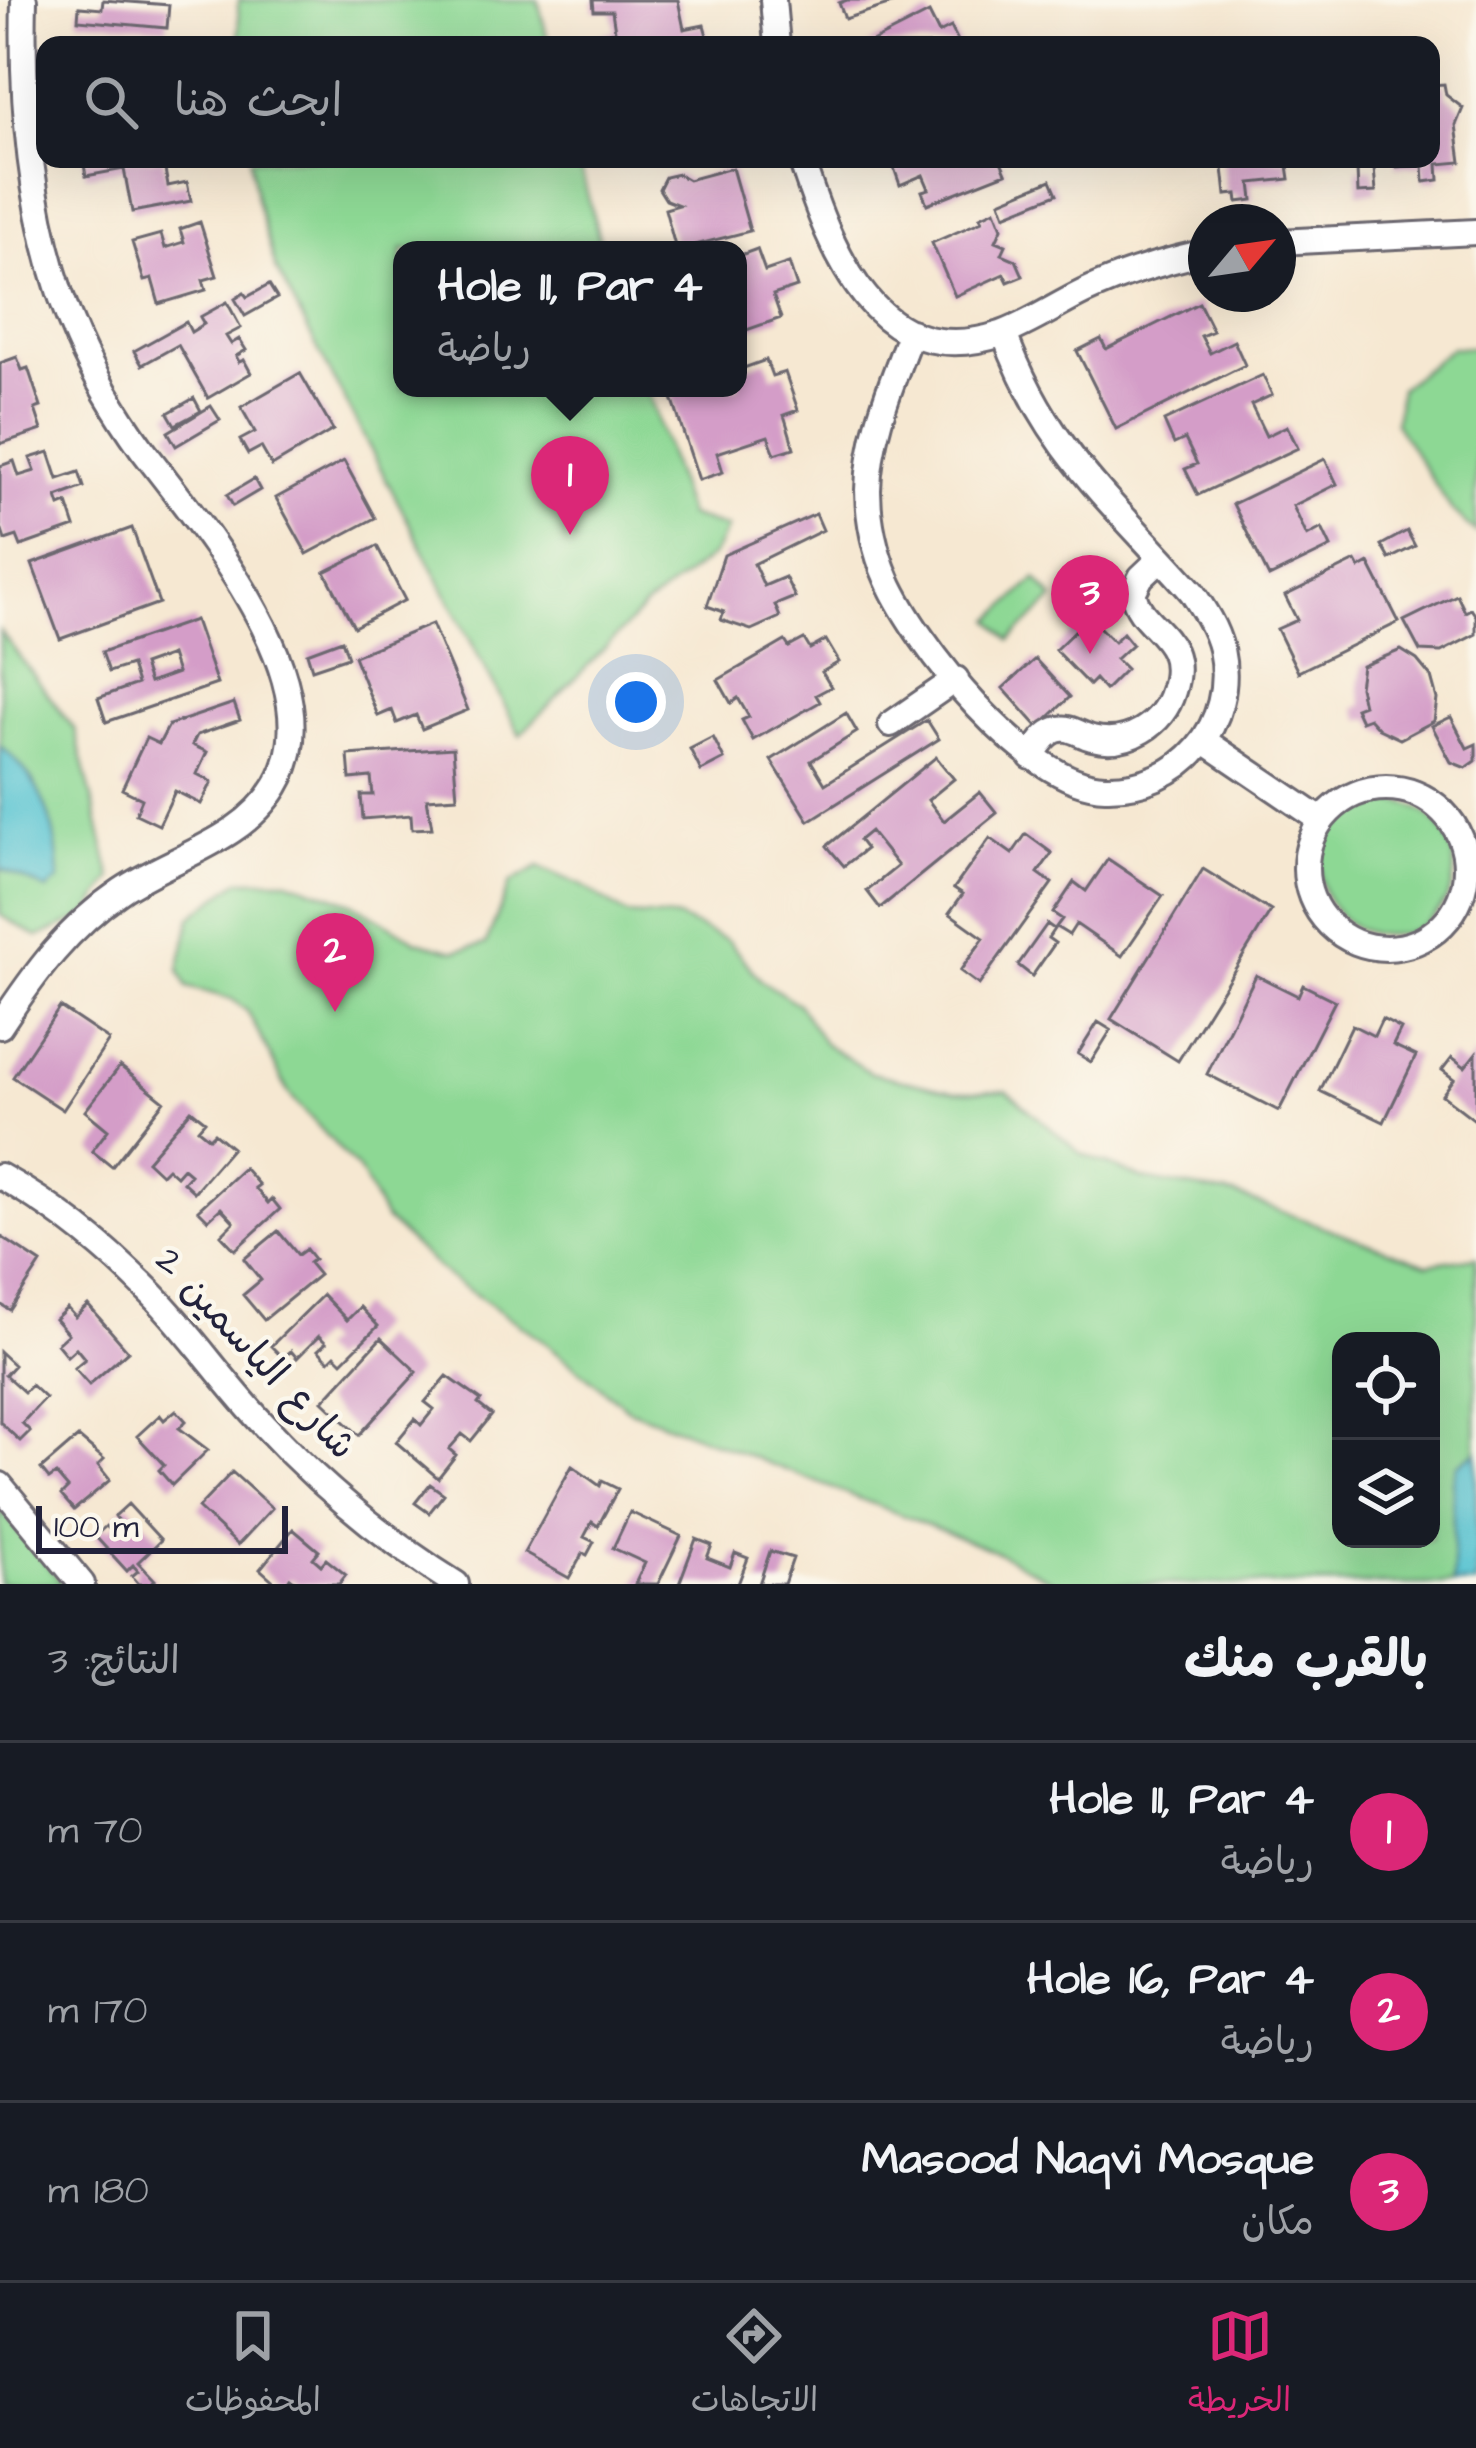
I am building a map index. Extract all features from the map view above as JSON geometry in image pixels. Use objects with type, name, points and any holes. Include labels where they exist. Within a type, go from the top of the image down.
[{"type":"street","points":[[0,1026],[52,951],[97,909],[257,814],[279,781],[291,743],[290,704],[258,619],[206,531],[106,395],[76,336],[55,273],[31,150],[22,49],[24,0]]},
{"type":"street","points":[[773,0],[777,36]]},
{"type":"street","points":[[804,168],[857,291],[883,316],[911,332],[941,340],[1004,333],[1090,289],[1188,257]]},
{"type":"street","points":[[1296,241],[1476,232]]},
{"type":"street","points":[[911,332],[871,449],[868,494],[873,538],[887,580],[909,618],[956,679],[1031,757],[1064,779],[1102,788],[1141,784],[1177,768],[1206,742],[1221,697],[1220,649],[1210,619],[1058,442],[1027,390],[1004,333]]},
{"type":"street","points":[[1031,757],[1054,730],[1115,740],[1136,735],[1155,723],[1168,706],[1176,685],[1170,642],[1140,610],[1133,593],[1141,577],[1161,558]]},
{"type":"street","points":[[891,724],[956,679]]},
{"type":"street","points":[[1206,742],[1321,820]]},
{"type":"street","points":[[1390,787],[1415,793],[1438,806],[1455,827],[1465,865],[1458,903],[1443,925],[1408,944],[1369,946],[1345,937],[1324,919],[1311,896],[1306,871],[1309,844],[1321,820],[1339,802],[1363,790],[1390,787]]},
{"type":"street","name":"شارع الياسمين 2","points":[[0,1176],[68,1219],[113,1256],[308,1470],[396,1543],[456,1584]]},
{"type":"street","points":[[0,1485],[82,1584]]},
{"type":"green space","points":[[238,0],[538,0],[547,36],[239,36]]},
{"type":"green space","points":[[251,168],[580,168],[600,241],[393,241],[393,397],[650,397],[688,516],[727,528],[713,555],[645,607],[520,735],[276,269]]},
{"type":"green space","points":[[1476,347],[1476,533],[1451,509],[1395,423],[1400,388],[1451,348]]},
{"type":"green space","points":[[1036,579],[1054,599],[1010,640],[992,620]]},
{"type":"green space","points":[[0,631],[75,730],[112,879],[86,916],[38,937],[0,915]]},
{"type":"green space","points":[[1387,801],[1413,806],[1434,821],[1449,842],[1454,868],[1449,894],[1434,915],[1413,930],[1387,935],[1361,930],[1340,915],[1325,894],[1320,868],[1325,842],[1340,821],[1361,806]]},
{"type":"green space","points":[[539,867],[583,886],[627,915],[677,918],[728,941],[762,981],[798,1004],[824,1043],[871,1073],[957,1092],[1007,1091],[1080,1153],[1143,1179],[1235,1195],[1427,1264],[1476,1257],[1476,1584],[1059,1584],[992,1550],[628,1409],[540,1338],[446,1275],[384,1218],[361,1173],[289,1094],[248,1012],[232,999],[187,987],[179,969],[191,917],[240,880],[288,880],[351,902],[417,941],[454,951],[486,944],[510,883]]},
{"type":"green space","points":[[0,1509],[63,1584],[0,1584]]},
{"type":"water","points":[[0,746],[37,789],[51,823],[59,880],[47,890],[0,868]]},
{"type":"water","points":[[1476,1452],[1476,1584],[1453,1584],[1453,1481],[1457,1465]]},
{"type":"building","points":[[103,0],[169,5],[167,28],[78,20],[79,7],[102,9]]},
{"type":"building","points":[[593,0],[678,0],[684,29],[704,25],[707,36],[596,36],[615,31],[612,11],[594,11]]},
{"type":"building","points":[[901,1],[845,19],[839,3]]},
{"type":"building","points":[[929,13],[939,33],[951,27],[956,36],[884,36]]},
{"type":"building","points":[[1440,84],[1463,108],[1456,125],[1461,162],[1440,164]]},
{"type":"building","points":[[85,168],[165,168],[168,186],[187,182],[191,201],[132,212],[124,169],[86,176]]},
{"type":"building","points":[[732,168],[750,231],[711,241],[674,241],[665,209],[679,205],[666,200],[659,189],[665,177],[678,174],[688,180]]},
{"type":"building","points":[[894,168],[1004,168],[1006,173],[927,204],[922,191],[929,189],[923,175],[900,185]]},
{"type":"building","points":[[1223,168],[1288,168],[1290,179],[1251,183],[1253,200],[1238,202],[1237,194],[1226,195]]},
{"type":"building","points":[[1374,168],[1376,192],[1358,193],[1357,169]]},
{"type":"building","points":[[1423,168],[1438,168],[1439,180],[1424,182]]},
{"type":"building","points":[[1051,180],[1057,194],[1005,215],[1000,201]]},
{"type":"building","points":[[995,210],[1002,228],[996,241],[1006,245],[1002,254],[1016,260],[1023,276],[1008,282],[1004,274],[955,296],[932,243],[982,221],[980,217]]},
{"type":"building","points":[[200,222],[217,276],[203,280],[206,290],[159,304],[152,279],[144,281],[132,242],[161,234],[165,248],[184,242],[180,229]]},
{"type":"building","points":[[757,249],[765,271],[789,263],[797,287],[773,295],[781,318],[747,330],[747,253]]},
{"type":"building","points":[[269,285],[277,298],[245,316],[235,299]]},
{"type":"building","points":[[227,302],[241,328],[226,336],[231,344],[239,339],[246,350],[236,356],[251,373],[208,398],[178,345],[142,365],[134,351],[186,322],[191,332],[204,324],[200,317]]},
{"type":"building","points":[[1188,308],[1204,312],[1213,331],[1201,336],[1210,353],[1234,341],[1245,365],[1116,429],[1077,351],[1101,339],[1106,349]]},
{"type":"building","points":[[17,357],[22,370],[28,368],[41,407],[35,409],[42,430],[0,444],[0,363]]},
{"type":"building","points":[[766,360],[772,376],[785,372],[798,410],[784,415],[794,448],[775,454],[768,436],[717,453],[723,472],[699,480],[672,397],[747,397],[747,367]]},
{"type":"building","points":[[300,373],[333,430],[272,466],[261,447],[248,454],[240,440],[255,432],[241,407]]},
{"type":"building","points":[[1263,375],[1272,395],[1251,405],[1266,436],[1287,426],[1298,448],[1198,495],[1185,469],[1197,464],[1185,439],[1174,444],[1164,421]]},
{"type":"building","points":[[194,398],[201,411],[175,425],[168,413]]},
{"type":"building","points":[[211,406],[220,420],[176,446],[168,432]]},
{"type":"building","points":[[49,452],[58,479],[79,472],[84,487],[57,497],[60,506],[67,503],[75,527],[21,546],[17,536],[5,540],[0,525],[0,466],[14,461],[19,476],[35,471],[30,458]]},
{"type":"building","points":[[1325,459],[1337,484],[1293,506],[1307,536],[1322,528],[1331,547],[1269,577],[1233,504]]},
{"type":"building","points":[[344,461],[375,518],[307,554],[276,498]]},
{"type":"building","points":[[254,479],[260,490],[233,506],[227,495]]},
{"type":"building","points":[[816,514],[823,530],[754,564],[764,586],[785,577],[795,597],[775,605],[780,617],[751,630],[721,620],[724,612],[707,606],[724,555]]},
{"type":"building","points":[[132,528],[159,603],[60,639],[32,564]]},
{"type":"building","points":[[1407,531],[1415,546],[1389,559],[1381,545]]},
{"type":"building","points":[[377,546],[405,600],[354,627],[325,572]]},
{"type":"building","points":[[1356,561],[1360,568],[1369,563],[1399,622],[1298,672],[1277,629],[1297,620],[1285,596]]},
{"type":"building","points":[[1457,595],[1465,612],[1471,609],[1476,616],[1476,634],[1441,652],[1420,651],[1404,621]]},
{"type":"building","points":[[1089,617],[1114,642],[1123,633],[1132,644],[1116,659],[1126,669],[1105,690],[1095,679],[1089,685],[1055,650]]},
{"type":"building","points":[[195,620],[217,684],[106,722],[98,698],[137,684],[131,665],[109,672],[102,652]],"holes":[[[171,655],[177,673],[149,683],[143,665]]]},
{"type":"building","points":[[432,624],[468,710],[422,729],[416,715],[397,723],[392,710],[378,716],[354,656]]},
{"type":"building","points":[[804,639],[810,649],[826,640],[839,662],[822,672],[831,687],[816,695],[820,702],[753,740],[742,720],[749,717],[738,698],[731,703],[718,680],[785,641],[789,647]]},
{"type":"building","points":[[342,640],[348,657],[312,669],[307,653]]},
{"type":"building","points":[[1401,650],[1431,677],[1437,699],[1434,721],[1400,739],[1369,718],[1361,721],[1355,708],[1363,705],[1362,666]]},
{"type":"building","points":[[1035,659],[1070,697],[1038,727],[1003,688]]},
{"type":"building","points":[[234,703],[240,720],[197,735],[192,745],[207,752],[197,774],[212,782],[201,804],[175,791],[159,825],[136,814],[142,799],[122,789],[146,738],[159,744],[169,725]]},
{"type":"building","points":[[846,713],[857,732],[811,761],[825,784],[927,720],[939,739],[809,821],[771,760]]},
{"type":"building","points":[[1451,717],[1467,748],[1476,744],[1476,761],[1466,768],[1451,762],[1432,726]]},
{"type":"building","points":[[713,737],[724,759],[701,771],[690,749]]},
{"type":"building","points":[[453,748],[457,797],[427,799],[432,828],[412,829],[411,815],[363,819],[361,795],[373,795],[371,777],[350,779],[348,755]]},
{"type":"building","points":[[936,757],[954,779],[928,800],[944,821],[980,792],[997,813],[880,908],[867,891],[898,866],[870,831],[859,840],[866,849],[844,866],[827,846]]},
{"type":"building","points":[[1026,834],[1052,853],[1038,873],[1052,883],[979,985],[960,971],[984,938],[949,913],[963,894],[954,888],[990,838],[1012,854]]},
{"type":"building","points":[[1108,859],[1163,896],[1122,956],[1076,924],[1069,935],[1056,927],[1062,919],[1053,913],[1074,882],[1086,891]]},
{"type":"building","points":[[1203,869],[1271,911],[1178,1061],[1111,1019]]},
{"type":"building","points":[[1047,924],[1054,929],[1048,938],[1055,943],[1032,976],[1018,965]]},
{"type":"building","points":[[1256,975],[1298,996],[1303,985],[1335,1001],[1279,1111],[1207,1074]]},
{"type":"building","points":[[60,1007],[109,1040],[63,1110],[13,1077]]},
{"type":"building","points":[[1382,1019],[1401,1029],[1393,1045],[1416,1056],[1384,1122],[1320,1091],[1352,1025],[1374,1036]]},
{"type":"building","points":[[1098,1022],[1111,1030],[1091,1062],[1078,1054]]},
{"type":"building","points":[[1476,1053],[1476,1121],[1442,1095],[1454,1079],[1442,1070],[1452,1057],[1465,1067]]},
{"type":"building","points":[[120,1066],[164,1101],[112,1167],[92,1151],[108,1130],[85,1111]]},
{"type":"building","points":[[191,1110],[205,1121],[198,1129],[209,1138],[214,1133],[232,1148],[194,1192],[183,1182],[190,1174],[183,1168],[176,1176],[167,1168],[161,1174],[147,1161]]},
{"type":"building","points":[[244,1168],[268,1203],[272,1199],[280,1209],[235,1250],[221,1235],[234,1222],[221,1208],[208,1220],[198,1210]]},
{"type":"building","points":[[278,1231],[298,1255],[306,1249],[319,1275],[264,1320],[243,1295],[261,1280],[244,1259]]},
{"type":"building","points":[[0,1236],[41,1263],[10,1310],[0,1304]]},
{"type":"building","points":[[323,1295],[347,1320],[360,1307],[378,1326],[342,1362],[335,1355],[329,1361],[318,1350],[326,1343],[319,1336],[297,1358],[291,1351],[283,1358],[271,1346]]},
{"type":"building","points":[[88,1305],[128,1351],[89,1385],[74,1368],[85,1359],[76,1348],[67,1356],[57,1344],[68,1334],[55,1319],[67,1308],[75,1317]]},
{"type":"building","points":[[381,1338],[417,1372],[359,1435],[323,1401]]},
{"type":"building","points":[[0,1352],[14,1365],[5,1375],[24,1392],[31,1385],[45,1398],[22,1423],[30,1431],[20,1441],[0,1422]]},
{"type":"building","points":[[447,1376],[481,1400],[478,1404],[492,1415],[471,1441],[462,1434],[449,1449],[456,1455],[438,1478],[396,1442],[415,1419],[421,1425],[434,1409],[425,1402]]},
{"type":"building","points":[[176,1410],[186,1421],[179,1428],[208,1450],[172,1485],[159,1470],[164,1465],[137,1436],[160,1415],[164,1420]]},
{"type":"building","points":[[78,1437],[104,1459],[98,1465],[110,1480],[74,1510],[61,1495],[68,1488],[56,1474],[49,1479],[41,1469]]},
{"type":"building","points":[[572,1466],[600,1486],[602,1481],[618,1489],[598,1526],[592,1522],[584,1537],[594,1542],[569,1578],[524,1553]]},
{"type":"building","points":[[232,1472],[272,1508],[238,1545],[198,1508]]},
{"type":"building","points":[[430,1484],[444,1494],[429,1513],[415,1503]]},
{"type":"building","points":[[128,1504],[161,1540],[138,1562],[155,1580],[150,1584],[139,1584],[132,1576],[138,1571],[133,1565],[127,1571],[95,1536],[106,1526],[110,1530],[119,1521],[115,1516]]},
{"type":"building","points":[[630,1512],[681,1536],[658,1584],[635,1584],[645,1563],[613,1548]]},
{"type":"building","points":[[293,1529],[319,1551],[313,1558],[321,1565],[326,1559],[346,1575],[339,1584],[298,1584],[290,1578],[286,1584],[277,1584],[260,1569]]},
{"type":"building","points":[[696,1539],[712,1545],[707,1558],[730,1567],[735,1553],[748,1558],[738,1584],[679,1584]]},
{"type":"building","points":[[770,1551],[793,1558],[784,1584],[759,1584]]},
{"type":"place","name":"Hole 11, Par 4","points":[[570,535]]},
{"type":"place","name":"Masood Naqvi Mosque","points":[[1090,654]]},
{"type":"place","name":"Hole 16, Par 4","points":[[335,1012]]}]
